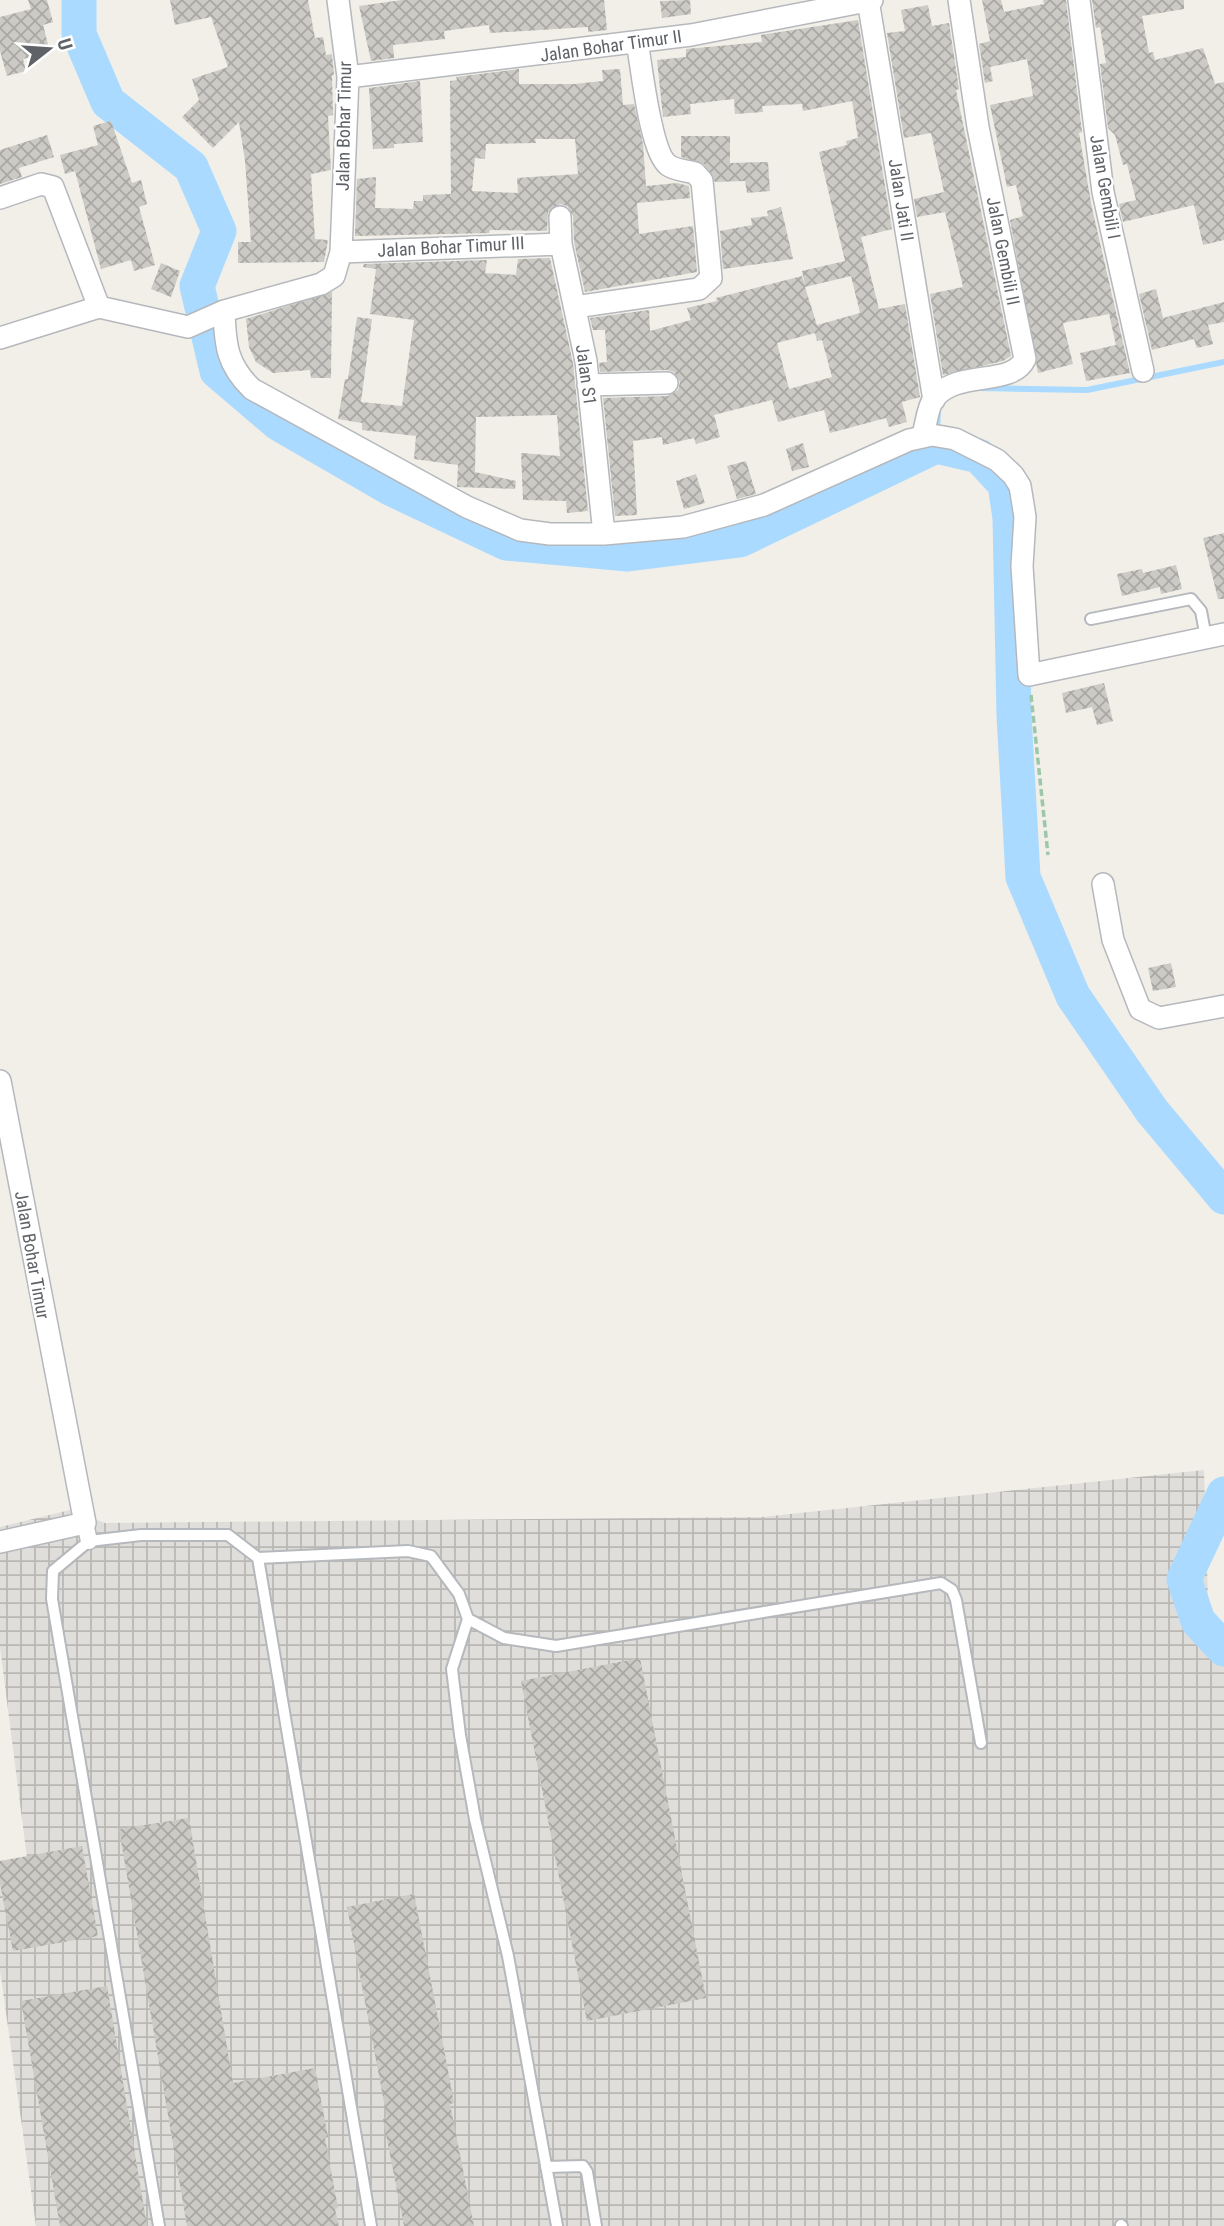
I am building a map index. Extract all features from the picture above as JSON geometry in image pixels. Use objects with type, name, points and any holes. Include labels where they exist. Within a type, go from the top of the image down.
[{"type":"street","name":"Jalan Bohar Timur","points":[[338,0],[348,77],[341,252]]},
{"type":"street","name":"Jalan Bohar Timur II","points":[[348,77],[637,43],[869,0]]},
{"type":"street","name":"Jalan Jati II","points":[[869,0],[934,400]]},
{"type":"street","name":"Jalan Gembili II","points":[[934,400],[958,383],[1012,373],[1021,368],[1025,359],[978,127],[959,0]]},
{"type":"street","name":"Jalan Gembili I","points":[[1079,0],[1103,192],[1143,371]]},
{"type":"street","points":[[575,307],[699,289],[711,278],[702,181],[695,173],[675,169],[664,161],[656,141],[637,43]]},
{"type":"street","points":[[0,198],[41,184],[53,187],[99,307]]},
{"type":"street","name":"Jalan S1","points":[[559,217],[561,244],[588,385],[604,534]]},
{"type":"street","name":"Jalan Bohar Timur III","points":[[341,252],[561,244]]},
{"type":"street","points":[[0,338],[99,307],[188,327],[220,313],[326,282],[337,272],[341,252]]},
{"type":"street","points":[[220,313],[230,359],[236,373],[252,388],[467,508],[504,523],[535,533],[604,534],[683,527],[764,505],[909,440],[933,436],[986,453],[1005,466],[1020,486],[1025,517],[1023,566],[1029,675],[1215,636]]},
{"type":"street","points":[[588,385],[667,383]]},
{"type":"street","points":[[933,436],[934,400]]},
{"type":"street","points":[[1102,884],[1113,940],[1140,1009],[1159,1018],[1224,1006]]},
{"type":"street","name":"Jalan Bohar Timur","points":[[0,1080],[64,1429],[87,1532]]},
{"type":"street","points":[[0,1542],[87,1532]]},
{"type":"lane","points":[[1091,619],[1191,599],[1215,636]]},
{"type":"lane","points":[[159,2226],[96,1846],[72,1732],[52,1599],[53,1571],[87,1532],[228,1535],[258,1558],[408,1551],[431,1556],[459,1594],[468,1619],[452,1669],[460,1735],[475,1819],[508,1956],[557,2226]]},
{"type":"lane","points":[[258,1558],[371,2226]]},
{"type":"lane","points":[[468,1619],[504,1638],[555,1646],[941,1583],[952,1590],[956,1600],[981,1743]]},
{"type":"lane","points":[[546,2167],[583,2166],[587,2172],[596,2226]]},
{"type":"path","points":[[1029,675],[1048,855]]},
{"type":"shaded area","points":[[1204,1470],[1209,1633],[1224,1645],[1224,2226],[36,2226],[0,1970],[0,1875],[27,1858],[0,1647],[0,1527],[70,1510],[105,1523],[761,1517]]},
{"type":"building","points":[[28,0],[47,0],[53,22],[43,25],[50,52],[23,59],[26,71],[7,76],[0,51],[0,17],[31,9]]},
{"type":"building","points":[[170,0],[308,0],[315,38],[323,37],[326,55],[332,54],[334,75],[333,115],[328,116],[331,170],[311,174],[315,239],[328,240],[324,262],[238,263],[238,242],[251,242],[239,122],[213,148],[182,117],[199,100],[192,79],[228,67],[211,17],[175,25]]},
{"type":"building","points":[[402,0],[604,0],[607,30],[588,32],[588,27],[490,33],[489,25],[444,31],[445,39],[393,45],[394,58],[371,61],[359,6]]},
{"type":"building","points":[[690,0],[691,14],[662,18],[660,1]]},
{"type":"building","points":[[982,0],[1001,0],[1004,12],[1044,4],[1043,0],[1066,0],[1082,132],[1079,133],[1092,208],[1130,373],[1086,381],[1080,353],[1116,345],[1109,314],[1063,323],[1073,364],[1038,373],[1010,220],[1023,216],[1016,185],[1007,187],[990,105],[1033,96],[1027,59],[990,67],[993,81],[985,83],[979,44],[990,41]]},
{"type":"building","points":[[1092,0],[1184,0],[1184,9],[1142,16],[1149,53],[1153,52],[1155,60],[1203,48],[1215,84],[1224,82],[1224,240],[1203,245],[1194,205],[1123,222],[1119,204],[1136,200],[1127,164],[1123,165],[1115,135],[1108,128],[1100,64],[1106,63],[1100,27],[1096,28]]},
{"type":"building","points":[[928,5],[932,26],[949,23],[959,89],[956,90],[1011,356],[1003,361],[943,375],[930,294],[963,287],[945,212],[917,217],[914,199],[944,192],[931,133],[904,138],[887,33],[905,31],[901,10]]},
{"type":"building","points":[[858,20],[892,229],[861,237],[879,309],[905,304],[920,397],[902,402],[907,422],[889,427],[886,418],[830,433],[824,410],[778,422],[772,400],[714,415],[720,437],[696,444],[694,438],[663,445],[662,437],[633,441],[637,515],[615,516],[603,398],[668,396],[678,390],[680,382],[674,372],[667,370],[600,372],[599,363],[607,362],[605,330],[593,330],[590,318],[649,310],[650,331],[691,320],[687,308],[802,276],[805,285],[802,271],[845,261],[819,152],[847,145],[846,141],[858,138],[852,101],[803,111],[802,104],[762,106],[763,112],[735,114],[734,99],[690,104],[691,114],[663,117],[657,60],[686,57],[686,49],[762,42],[761,35]],"holes":[[[851,276],[860,313],[817,325],[805,287]],[[815,333],[817,341],[822,340],[832,377],[789,389],[777,343]]]},
{"type":"building","points":[[519,69],[519,84],[574,84],[603,81],[602,70],[620,69],[623,105],[634,104],[643,144],[646,186],[677,183],[689,186],[690,198],[637,203],[639,234],[693,226],[697,272],[585,292],[574,242],[573,216],[567,206],[560,204],[548,212],[547,231],[490,230],[489,233],[355,236],[357,179],[376,177],[375,208],[413,209],[414,201],[423,201],[423,195],[451,194],[450,81],[457,80],[456,77]],"holes":[[[535,139],[575,139],[578,174],[517,178],[518,193],[472,191],[475,158],[485,159],[486,144],[536,143]]]},
{"type":"building","points":[[420,81],[423,142],[373,149],[369,88]]},
{"type":"building","points":[[111,121],[132,183],[141,180],[147,204],[139,207],[155,265],[134,271],[131,260],[101,269],[75,171],[65,174],[60,155],[98,145],[93,126]]},
{"type":"building","points":[[47,135],[54,157],[19,168],[22,177],[0,184],[0,150]]},
{"type":"building","points":[[681,136],[730,136],[730,163],[768,162],[770,191],[747,193],[745,181],[715,182],[704,164],[681,157]]},
{"type":"building","points":[[781,207],[793,259],[723,269],[720,231],[752,225],[751,218],[768,216],[767,211]]},
{"type":"building","points":[[550,258],[573,363],[588,511],[567,513],[566,501],[523,500],[521,453],[560,456],[557,415],[476,417],[475,472],[516,481],[515,489],[457,487],[458,465],[414,459],[416,436],[362,430],[362,423],[338,419],[345,379],[348,379],[357,317],[372,319],[361,402],[402,406],[414,320],[370,314],[376,269],[363,267],[364,264],[487,260],[485,273],[516,275],[518,259]]},
{"type":"building","points":[[161,263],[180,271],[171,297],[151,289]]},
{"type":"building","points":[[1156,289],[1163,318],[1224,302],[1224,322],[1208,325],[1213,344],[1197,348],[1194,339],[1152,350],[1139,294]]},
{"type":"building","points":[[332,292],[331,378],[311,378],[310,370],[273,373],[256,362],[249,347],[246,319]]},
{"type":"building","points":[[803,443],[809,467],[792,471],[786,449]]},
{"type":"building","points":[[746,461],[756,494],[737,499],[727,466]]},
{"type":"building","points":[[696,474],[705,503],[684,509],[676,481]]},
{"type":"building","points":[[1224,533],[1224,599],[1218,599],[1203,538]]},
{"type":"building","points":[[1176,565],[1182,589],[1161,594],[1160,587],[1122,596],[1117,574],[1142,569],[1143,573]]},
{"type":"building","points":[[1104,683],[1113,721],[1097,725],[1092,707],[1066,713],[1062,693]]},
{"type":"building","points":[[1171,963],[1176,987],[1153,991],[1148,968]]},
{"type":"building","points":[[640,1658],[706,1998],[587,2021],[521,1681]]},
{"type":"building","points":[[189,1818],[233,2083],[315,2068],[328,2137],[325,2138],[339,2226],[187,2226],[119,1829]]},
{"type":"building","points":[[82,1846],[98,1936],[13,1951],[0,1883],[0,1861]]},
{"type":"building","points":[[414,1894],[454,2103],[450,2104],[474,2226],[404,2226],[383,2119],[387,2118],[347,1907]]},
{"type":"building","points":[[107,1986],[147,2226],[60,2226],[21,2001]]},
{"type":"waterway","points":[[79,0],[79,34],[108,102],[191,167],[219,231],[197,286],[217,371],[278,423],[392,489],[506,543],[628,554],[740,540],[936,446],[979,456],[1005,484],[1010,518],[1014,715],[1023,877],[1073,996],[1152,1111],[1224,1197]]},
{"type":"waterway","points":[[980,388],[1087,390],[1224,362]]},
{"type":"waterway","points":[[937,434],[938,409]]},
{"type":"waterway","points":[[1224,1494],[1184,1579],[1198,1621],[1224,1649]]}]
